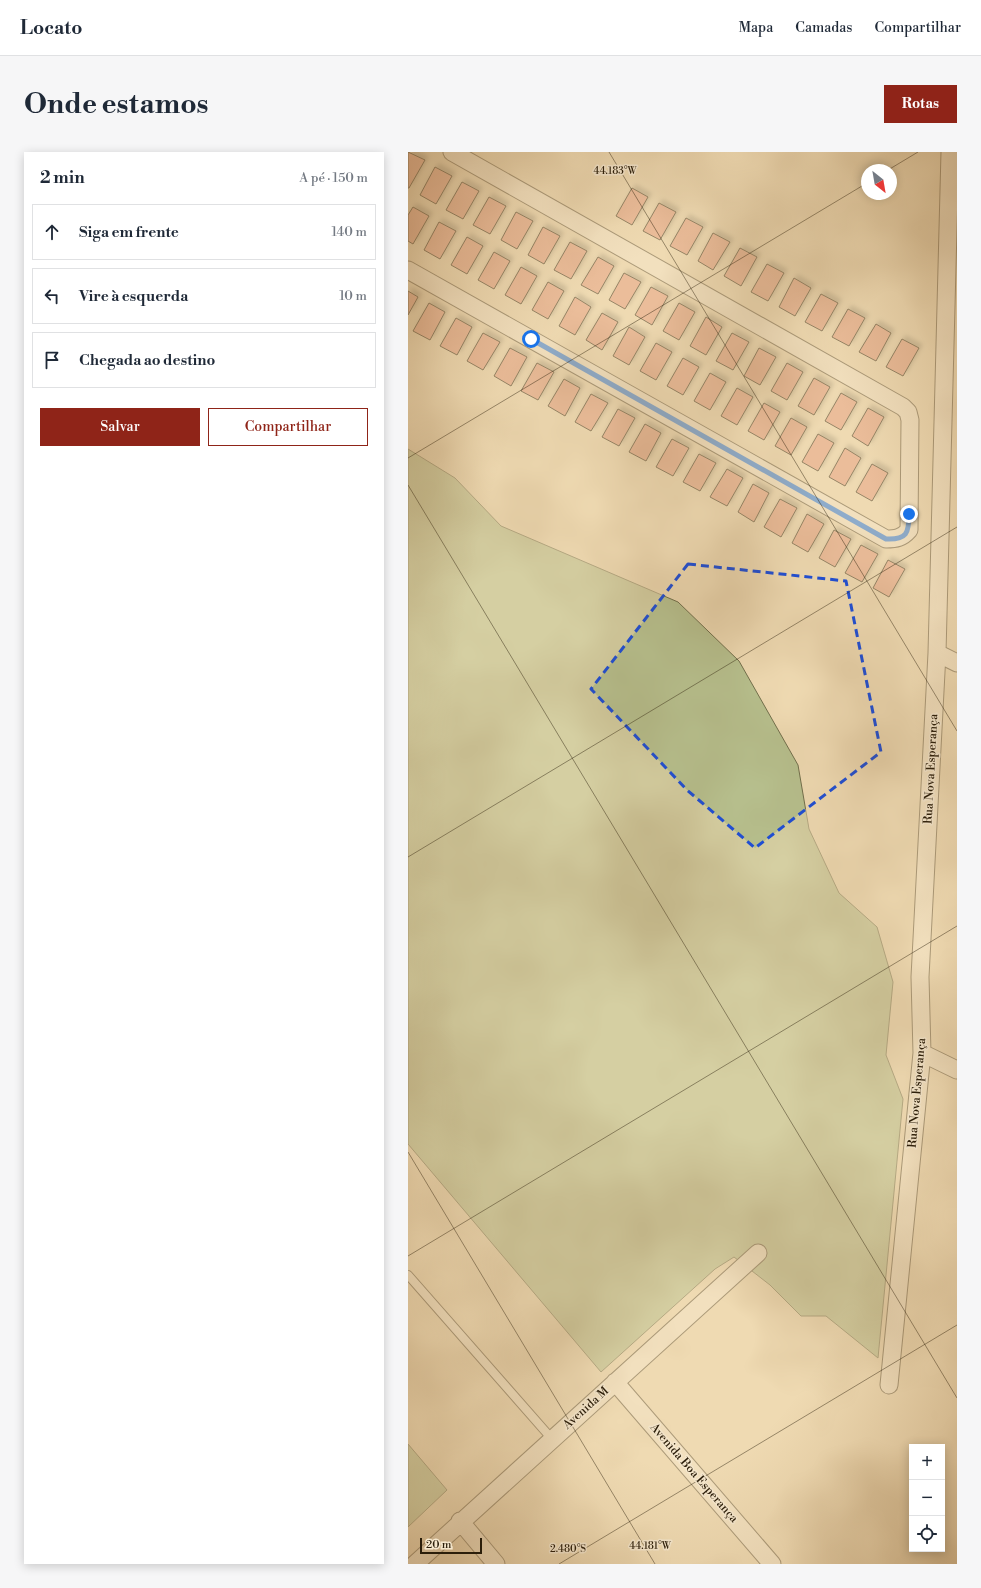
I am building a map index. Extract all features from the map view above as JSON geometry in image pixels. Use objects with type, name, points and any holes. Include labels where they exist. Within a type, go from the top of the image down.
[{"type":"street","points":[[408,270],[886,539],[895,539],[904,536],[909,530],[910,420],[908,412],[903,407],[452,152]]},
{"type":"street","name":"Rua Nova Esperança","points":[[889,1385],[922,1053],[920,977],[937,653],[950,152]]},
{"type":"street","points":[[937,653],[957,663]]},
{"type":"street","points":[[922,1053],[957,1070]]},
{"type":"street","name":"Avenida M","points":[[415,1564],[758,1253]]},
{"type":"street","name":"Avenida Boa Esperança","points":[[615,1382],[772,1564]]},
{"type":"street","points":[[460,1522],[496,1564]]},
{"type":"lane","points":[[408,1275],[552,1439]]},
{"type":"highlighted area","points":[[688,564],[846,581],[881,752],[755,848],[687,790],[591,689]]},
{"type":"green space","points":[[408,449],[455,478],[501,526],[678,602],[739,661],[798,765],[809,829],[839,893],[877,927],[893,982],[886,1055],[903,1099],[878,1358],[826,1316],[801,1316],[770,1285],[734,1257],[715,1269],[601,1372],[408,1144]]},
{"type":"green space","points":[[408,1444],[447,1490],[408,1527]]},
{"type":"building","points":[[408,152],[425,160],[409,188],[408,188]]},
{"type":"building","points":[[435,167],[452,176],[436,204],[420,195]]},
{"type":"building","points":[[462,182],[479,191],[463,219],[446,210]]},
{"type":"building","points":[[632,188],[648,197],[632,225],[616,216]]},
{"type":"building","points":[[489,197],[506,206],[490,234],[473,225]]},
{"type":"building","points":[[659,203],[676,212],[660,240],[643,231]]},
{"type":"building","points":[[413,207],[429,216],[413,244],[408,241],[408,215]]},
{"type":"building","points":[[516,212],[533,221],[517,249],[501,240]]},
{"type":"building","points":[[686,218],[703,227],[687,255],[670,246]]},
{"type":"building","points":[[439,222],[456,231],[440,259],[424,250]]},
{"type":"building","points":[[543,227],[560,236],[544,264],[528,255]]},
{"type":"building","points":[[713,233],[730,242],[713,270],[698,261]]},
{"type":"building","points":[[467,237],[483,246],[467,274],[451,265]]},
{"type":"building","points":[[570,242],[587,251],[571,279],[554,270]]},
{"type":"building","points":[[740,248],[757,257],[741,286],[724,276]]},
{"type":"building","points":[[494,252],[510,261],[494,289],[478,280]]},
{"type":"building","points":[[598,257],[614,266],[598,294],[581,285]]},
{"type":"building","points":[[767,264],[784,273],[768,301],[751,292]]},
{"type":"building","points":[[521,267],[537,276],[521,304],[505,295]]},
{"type":"building","points":[[624,273],[641,282],[625,309],[609,300]]},
{"type":"building","points":[[794,278],[811,288],[795,316],[779,307]]},
{"type":"building","points":[[548,282],[564,291],[548,319],[532,310]]},
{"type":"building","points":[[651,287],[668,296],[652,325],[635,315]]},
{"type":"building","points":[[408,291],[418,297],[408,315]]},
{"type":"building","points":[[821,294],[838,303],[822,331],[805,322]]},
{"type":"building","points":[[575,297],[591,307],[575,335],[559,326]]},
{"type":"building","points":[[429,303],[445,312],[430,340],[413,331]]},
{"type":"building","points":[[679,303],[695,312],[679,340],[663,331]]},
{"type":"building","points":[[848,309],[865,318],[849,346],[832,337]]},
{"type":"building","points":[[602,313],[618,322],[602,350],[586,340]]},
{"type":"building","points":[[706,317],[722,327],[706,355],[690,346]]},
{"type":"building","points":[[456,318],[472,327],[457,355],[440,346]]},
{"type":"building","points":[[876,324],[891,333],[876,361],[859,352]]},
{"type":"building","points":[[629,327],[645,337],[629,365],[613,356]]},
{"type":"building","points":[[483,333],[500,342],[483,370],[467,361]]},
{"type":"building","points":[[732,333],[749,342],[733,370],[716,361]]},
{"type":"building","points":[[902,339],[919,348],[903,376],[886,367]]},
{"type":"building","points":[[656,343],[672,352],[656,380],[640,371]]},
{"type":"building","points":[[510,348],[527,357],[511,386],[494,376]]},
{"type":"building","points":[[759,348],[776,357],[760,385],[744,376]]},
{"type":"building","points":[[683,358],[699,367],[683,395],[667,386]]},
{"type":"building","points":[[537,363],[554,372],[538,400],[521,391]]},
{"type":"building","points":[[787,363],[803,372],[787,400],[771,391]]},
{"type":"building","points":[[710,373],[726,382],[710,410],[694,401]]},
{"type":"building","points":[[814,378],[830,387],[814,415],[798,406]]},
{"type":"building","points":[[564,379],[580,388],[565,416],[548,406]]},
{"type":"building","points":[[737,388],[753,397],[737,425],[721,416]]},
{"type":"building","points":[[841,393],[857,402],[841,430],[825,421]]},
{"type":"building","points":[[591,394],[608,403],[591,431],[575,422]]},
{"type":"building","points":[[764,403],[780,412],[764,440],[748,431]]},
{"type":"building","points":[[868,408],[884,417],[868,446],[852,436]]},
{"type":"building","points":[[618,409],[635,418],[619,446],[602,437]]},
{"type":"building","points":[[791,418],[807,427],[791,455],[775,446]]},
{"type":"building","points":[[645,424],[661,433],[646,461],[629,452]]},
{"type":"building","points":[[818,434],[834,443],[818,471],[802,462]]},
{"type":"building","points":[[672,439],[689,448],[673,476],[656,467]]},
{"type":"building","points":[[845,448],[861,458],[845,486],[829,477]]},
{"type":"building","points":[[699,454],[716,463],[700,491],[683,482]]},
{"type":"building","points":[[872,464],[888,473],[872,501],[856,492]]},
{"type":"building","points":[[727,469],[743,478],[727,506],[710,497]]},
{"type":"building","points":[[753,484],[769,493],[754,522],[738,512]]},
{"type":"building","points":[[780,499],[797,508],[781,537],[764,527]]},
{"type":"building","points":[[807,514],[824,524],[808,552],[792,543]]},
{"type":"building","points":[[834,530],[851,539],[835,567],[819,558]]},
{"type":"building","points":[[861,545],[878,554],[862,582],[845,573]]},
{"type":"building","points":[[888,560],[905,569],[889,597],[873,588]]},
{"type":"route","points":[[531,339],[886,539],[895,539],[904,536],[909,530],[909,514]]}]
